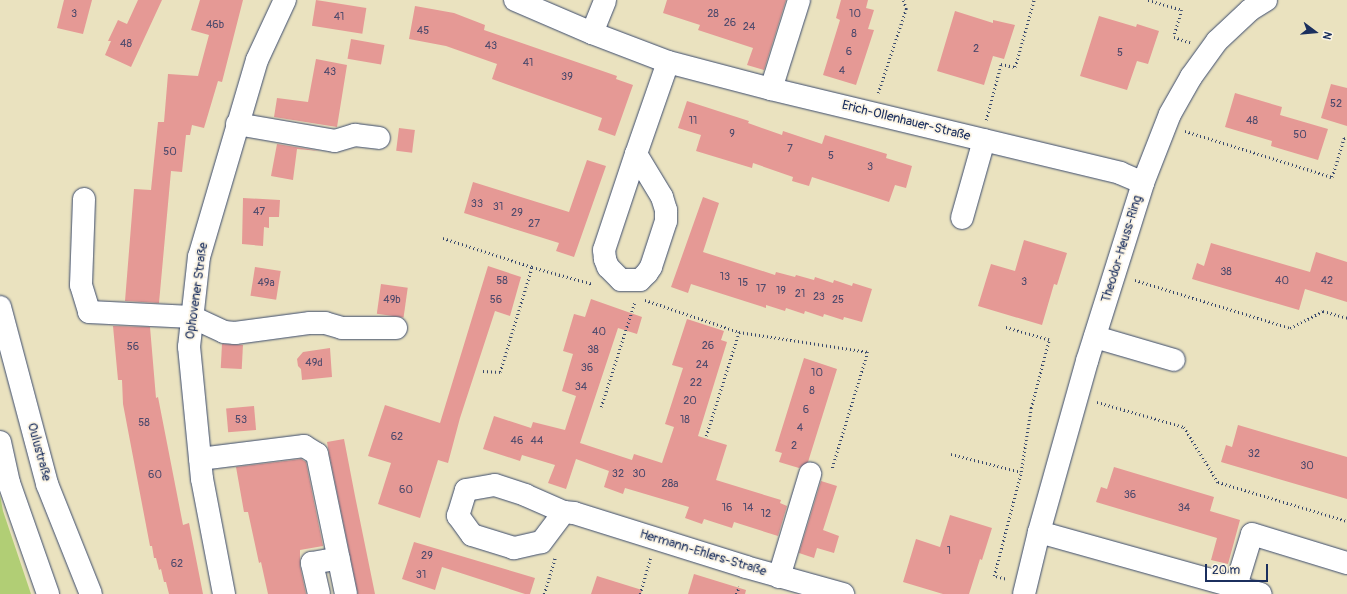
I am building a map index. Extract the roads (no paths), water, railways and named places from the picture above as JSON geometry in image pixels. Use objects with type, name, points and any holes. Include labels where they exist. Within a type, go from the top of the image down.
[{"type":"street","name":"Ophovener Straße","points":[[224,594],[202,480],[189,347],[192,317],[199,256],[237,124],[257,60],[285,0]]},
{"type":"street","name":"Erich-Ollenhauer-Straße","points":[[515,0],[592,33],[668,62],[771,89],[1120,173],[1143,183]]},
{"type":"street","points":[[592,33],[605,0]]},
{"type":"street","points":[[771,89],[798,0]]},
{"type":"street","name":"Theodor-Heuss-Ring","points":[[1025,588],[1039,532],[1095,337],[1143,183],[1166,125],[1192,77],[1217,41],[1250,10],[1266,0]]},
{"type":"street","points":[[636,154],[662,198],[666,210],[666,221],[651,267],[638,288],[621,280],[608,267],[604,259],[604,250],[636,154],[668,62]]},
{"type":"street","points":[[237,124],[335,142],[355,135],[379,138]]},
{"type":"street","points":[[962,218],[983,140]]},
{"type":"street","points":[[84,200],[81,285],[89,312],[192,317],[224,332],[235,334],[325,323],[342,328],[396,328]]},
{"type":"street","name":"Oulustraße","points":[[0,307],[47,484],[91,594]]},
{"type":"street","points":[[1095,337],[1174,360]]},
{"type":"street","points":[[0,442],[9,484],[48,594]]},
{"type":"street","points":[[200,459],[304,446],[317,454],[346,594]]},
{"type":"street","points":[[780,577],[810,474]]},
{"type":"street","name":"Hermann-Ehlers-Straße","points":[[564,512],[541,542],[514,548],[472,535],[458,516],[466,490],[495,485],[525,495],[564,512],[574,512],[780,577],[843,594]]},
{"type":"street","points":[[1039,532],[1199,578],[1236,586],[1261,594]]},
{"type":"street","points":[[1236,586],[1252,534],[1347,563]]},
{"type":"street","points":[[319,594],[312,563],[338,558]]}]
